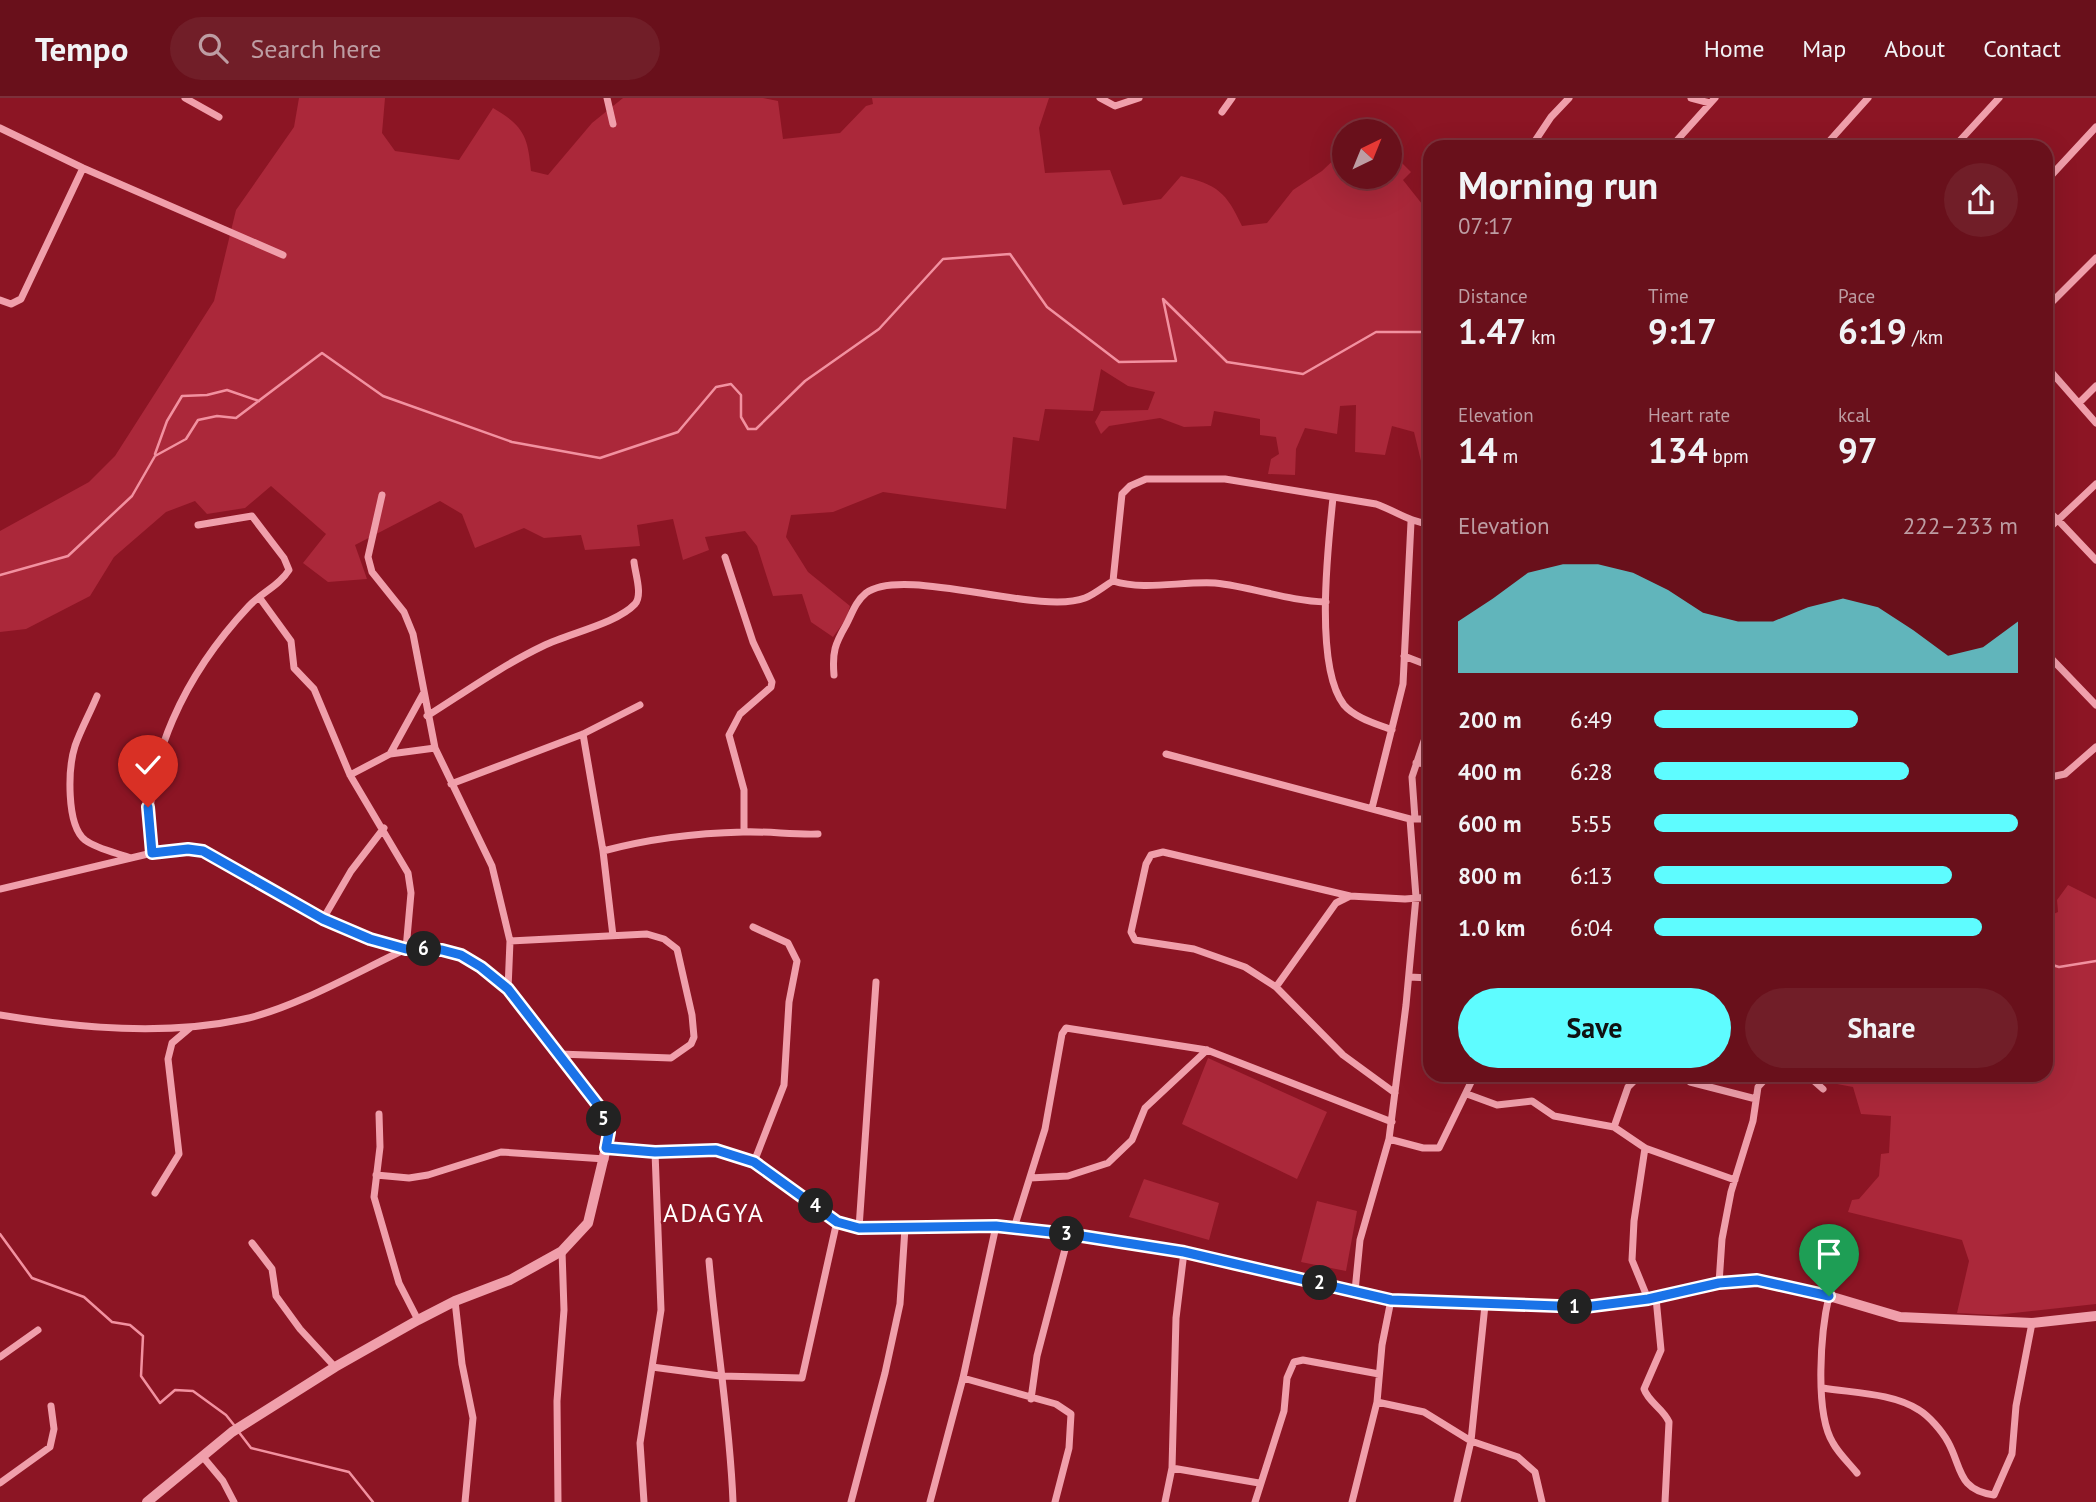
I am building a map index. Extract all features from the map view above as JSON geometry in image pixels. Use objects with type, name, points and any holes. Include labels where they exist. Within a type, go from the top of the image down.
[{"type":"street","points":[[185,98],[219,117]]},
{"type":"street","points":[[607,98],[613,124]]},
{"type":"street","points":[[1100,98],[1115,106],[1139,98]]},
{"type":"street","points":[[1222,112],[1233,98]]},
{"type":"street","points":[[1536,140],[1551,117],[1569,98]]},
{"type":"street","points":[[1690,98],[1713,100]]},
{"type":"street","points":[[1830,140],[1868,98]]},
{"type":"street","points":[[1960,140],[1999,98]]},
{"type":"street","points":[[1677,140],[1713,100]]},
{"type":"street","points":[[2053,173],[2096,127]]},
{"type":"street","points":[[0,128],[83,168],[283,255]]},
{"type":"street","points":[[0,300],[10,304],[21,299],[83,168]]},
{"type":"street","points":[[2053,302],[2096,258]]},
{"type":"street","points":[[2053,376],[2096,423]]},
{"type":"street","points":[[2079,403],[2096,386]]},
{"type":"street","points":[[1113,580],[1122,494],[1130,486],[1146,479],[1225,479],[1376,504],[1395,510],[1411,522],[1423,523]]},
{"type":"street","points":[[2053,524],[2096,484]]},
{"type":"street","points":[[382,495],[368,558],[372,572],[404,612],[413,634],[435,748],[492,866],[510,941],[508,989]]},
{"type":"street","points":[[1333,498],[1326,602],[1328,658],[1344,705],[1354,713],[1392,730]]},
{"type":"street","points":[[152,853],[148,807],[154,768],[172,720],[222,639],[259,597],[284,578],[289,570],[258,520],[243,516],[198,525]]},
{"type":"street","points":[[2053,516],[2096,560]]},
{"type":"street","points":[[1372,808],[1403,684],[1411,522]]},
{"type":"street","points":[[725,557],[753,642],[772,682],[771,687],[740,714],[729,735],[744,790],[744,832]]},
{"type":"street","points":[[428,716],[540,647],[576,630],[608,621],[635,603],[639,597],[634,562]]},
{"type":"street","points":[[834,675],[832,650],[836,639],[856,604],[867,593],[880,587],[952,589],[1061,601],[1084,598],[1113,580],[1133,585],[1212,583],[1239,586],[1294,600],[1326,602]]},
{"type":"street","points":[[259,597],[291,641],[293,668],[314,689],[350,775],[384,828],[408,873],[411,884],[406,949]]},
{"type":"street","points":[[1404,656],[1423,663]]},
{"type":"street","points":[[2053,660],[2096,705]]},
{"type":"street","points":[[390,754],[423,694]]},
{"type":"street","points":[[97,696],[74,748],[70,798],[74,819],[78,832],[87,842],[132,858]]},
{"type":"street","points":[[451,784],[583,734],[640,705]]},
{"type":"street","points":[[583,734],[603,851],[613,936]]},
{"type":"street","points":[[1355,1291],[1360,1240],[1389,1139],[1395,1093],[1416,897],[1411,796],[1416,763],[1423,744]]},
{"type":"street","points":[[2053,777],[2065,774],[2096,747]]},
{"type":"street","points":[[350,775],[390,754],[435,748]]},
{"type":"street","points":[[1166,754],[1412,819],[1423,818]]},
{"type":"street","points":[[1416,763],[1423,764]]},
{"type":"street","points":[[323,919],[351,871],[384,828]]},
{"type":"street","points":[[603,851],[658,840],[744,832],[818,834]]},
{"type":"street","points":[[0,889],[152,853],[188,849],[203,851],[323,919],[370,939],[406,949],[442,950],[461,955],[508,989],[598,1105],[609,1132],[588,1223],[562,1251],[510,1280],[455,1301],[335,1367],[236,1429],[147,1502]]},
{"type":"street","points":[[1395,1093],[1343,1055],[1276,987],[1245,967],[1194,949],[1135,940],[1131,932],[1151,855],[1163,852],[1350,895],[1423,897]]},
{"type":"street","points":[[1276,987],[1336,903],[1350,895]]},
{"type":"street","points":[[753,927],[788,943],[797,961],[788,1015],[784,1086],[754,1162]]},
{"type":"street","points":[[510,941],[656,936],[677,949],[692,1015],[694,1037],[691,1044],[671,1058],[559,1054]]},
{"type":"street","points":[[0,1016],[73,1026],[191,1027],[245,1019],[275,1010],[406,949]]},
{"type":"street","points":[[1409,977],[1423,978]]},
{"type":"street","points":[[859,1228],[876,982]]},
{"type":"street","points":[[155,1193],[179,1154],[168,1059],[172,1043],[191,1027]]},
{"type":"street","points":[[1014,1228],[1045,1129],[1062,1034],[1066,1028],[1207,1050],[1391,1122]]},
{"type":"street","points":[[1030,1178],[1068,1176],[1108,1163],[1132,1140],[1145,1108],[1207,1050]]},
{"type":"street","points":[[1389,1139],[1423,1148],[1439,1148],[1472,1082]]},
{"type":"street","points":[[1614,1127],[1628,1087],[1633,1082]]},
{"type":"street","points":[[1690,1082],[1756,1099]]},
{"type":"street","points":[[1719,1283],[1725,1218],[1753,1121],[1758,1087],[1763,1082]]},
{"type":"street","points":[[1815,1082],[1823,1089]]},
{"type":"street","points":[[1467,1094],[1497,1105],[1532,1101],[1554,1116],[1614,1127],[1645,1148],[1735,1180]]},
{"type":"street","points":[[379,1114],[380,1147],[374,1197],[399,1283],[418,1320]]},
{"type":"street","points":[[1645,1148],[1634,1221],[1633,1260],[1652,1299],[1661,1350],[1644,1390],[1646,1396],[1665,1411],[1669,1422],[1665,1502]]},
{"type":"street","points":[[376,1175],[410,1178],[428,1175],[501,1152],[606,1154],[716,1150],[754,1162],[837,1222],[859,1228],[996,1226],[1069,1234],[1184,1252],[1391,1300],[1585,1307],[1652,1299],[1719,1283],[1757,1280],[1829,1296],[1900,1317],[2032,1322],[2096,1316]]},
{"type":"street","points":[[644,1502],[640,1443],[643,1405],[661,1310],[655,1152]]},
{"type":"street","points":[[652,1367],[720,1376],[802,1378],[837,1222]]},
{"type":"street","points":[[930,1502],[963,1378],[996,1226]]},
{"type":"street","points":[[851,1502],[886,1373],[900,1304],[905,1228]]},
{"type":"street","points":[[1031,1399],[1037,1356],[1069,1234]]},
{"type":"street","points":[[252,1243],[272,1269],[276,1297],[300,1329],[335,1367]]},
{"type":"street","points":[[558,1502],[557,1401],[564,1310],[562,1251]]},
{"type":"street","points":[[1165,1502],[1172,1468],[1176,1318],[1184,1252]]},
{"type":"street","points":[[709,1261],[720,1376],[731,1445],[733,1502]]},
{"type":"street","points":[[1829,1296],[1821,1330],[1825,1423],[1832,1442],[1857,1473]]},
{"type":"street","points":[[1352,1502],[1377,1402],[1391,1300]]},
{"type":"street","points":[[455,1301],[462,1364],[473,1418],[465,1502]]},
{"type":"street","points":[[1457,1502],[1471,1441],[1485,1305]]},
{"type":"street","points":[[1824,1388],[1882,1398],[1919,1409],[1948,1442],[1965,1481],[1986,1494],[1994,1495],[2012,1454],[2016,1406],[2032,1322]]},
{"type":"street","points":[[0,1357],[38,1330]]},
{"type":"street","points":[[1255,1502],[1281,1422],[1287,1378],[1294,1362],[1303,1360],[1379,1374]]},
{"type":"street","points":[[963,1378],[1056,1404],[1071,1414],[1069,1448],[1055,1502]]},
{"type":"street","points":[[1377,1402],[1424,1412],[1471,1441],[1507,1452],[1527,1464],[1539,1479],[1542,1502]]},
{"type":"street","points":[[0,1482],[50,1447],[54,1419],[51,1406]]},
{"type":"street","points":[[203,1457],[223,1481],[234,1502]]},
{"type":"street","points":[[1172,1468],[1259,1483]]},
{"type":"shaded area","points":[[299,98],[385,98],[382,133],[395,151],[459,160],[493,108],[518,127],[526,141],[531,171],[548,175],[592,123],[623,98],[763,98],[778,101],[783,139],[840,133],[866,106],[873,104],[872,98],[1049,98],[1039,128],[1045,173],[1110,170],[1123,205],[1161,199],[1181,176],[1194,179],[1219,192],[1231,205],[1242,226],[1267,223],[1293,190],[1332,161],[1332,189],[1402,189],[1402,163],[1411,172],[1403,180],[1423,205],[1423,462],[1414,432],[1392,426],[1385,455],[1355,452],[1356,405],[1340,406],[1337,434],[1305,428],[1296,449],[1295,475],[1268,474],[1271,459],[1279,454],[1276,437],[1260,435],[1260,419],[1214,411],[1211,426],[1184,427],[1160,418],[1109,426],[1101,434],[1095,422],[1101,411],[1148,410],[1155,392],[1128,386],[1101,369],[1093,411],[1045,409],[1039,441],[1013,437],[1006,509],[883,492],[833,512],[791,515],[786,537],[808,572],[850,606],[846,619],[833,637],[811,622],[802,594],[773,596],[757,546],[745,531],[705,537],[709,550],[683,560],[673,519],[637,525],[640,546],[585,550],[581,535],[544,538],[524,528],[475,548],[462,514],[440,501],[355,545],[367,579],[328,582],[303,563],[326,534],[271,486],[245,508],[207,514],[195,501],[166,512],[114,557],[90,596],[26,629],[0,632],[0,531],[89,482],[115,456],[214,301],[236,210],[294,127]]},
{"type":"shaded area","points":[[2068,885],[2096,899],[2096,1304],[1996,1315],[1957,1313],[1969,1261],[1962,1240],[1848,1212],[1852,1200],[1859,1199],[1879,1176],[1881,1154],[1889,1153],[1891,1116],[1861,1114],[1853,1087],[1826,1082],[2053,1082],[2053,914],[2058,912],[2057,900]]},
{"type":"shaded area","points":[[1208,1058],[1327,1112],[1297,1179],[1182,1124]]},
{"type":"shaded area","points":[[1144,1179],[1219,1203],[1209,1240],[1129,1217]]},
{"type":"shaded area","points":[[1317,1201],[1357,1211],[1346,1271],[1301,1262]]},
{"type":"waterway","points":[[0,575],[68,556],[132,496],[155,456],[186,439],[198,420],[217,416],[236,418],[322,353],[383,396],[512,442],[600,458],[678,432],[716,387],[731,384],[741,395],[741,417],[748,429],[756,429],[805,381],[879,329],[943,259],[1010,254],[1047,307],[1119,362],[1176,361],[1163,299],[1227,362],[1303,374],[1376,332],[1423,332]]},
{"type":"waterway","points":[[155,454],[167,421],[182,396],[207,395],[227,390],[259,401]]},
{"type":"waterway","points":[[2053,965],[2059,967],[2096,961]]},
{"type":"waterway","points":[[0,1234],[32,1278],[84,1297],[112,1322],[130,1325],[143,1336],[141,1376],[160,1403],[175,1390],[193,1391],[226,1415],[234,1425]]},
{"type":"waterway","points":[[238,1431],[251,1448],[349,1472],[373,1502]]},
{"type":"district","name":"ADAGYA","points":[[714,1213]]},
{"type":"route","points":[[148,807],[152,853],[188,849],[203,851],[323,919],[370,939],[406,949],[442,950],[461,955],[481,967],[508,989],[598,1105],[609,1132],[606,1148],[655,1152],[716,1150],[754,1162],[837,1222],[859,1228],[996,1226],[1069,1234],[1184,1252],[1391,1300],[1585,1307],[1648,1299],[1719,1283],[1757,1280],[1829,1296]]}]
